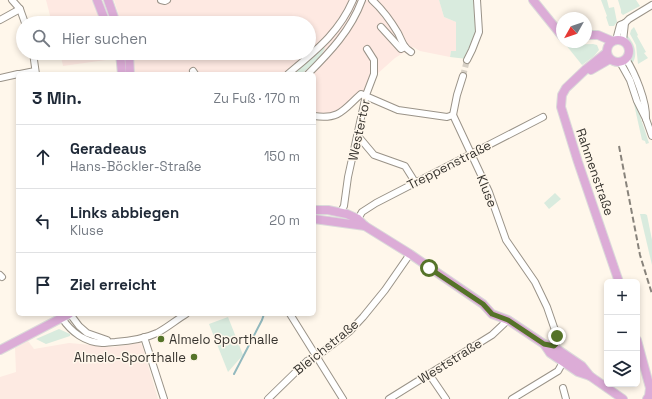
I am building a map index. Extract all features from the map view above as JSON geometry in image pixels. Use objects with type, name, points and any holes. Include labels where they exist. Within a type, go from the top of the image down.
[{"type":"main road","points":[[97,0],[103,16]]},
{"type":"main road","points":[[108,0],[114,16]]},
{"type":"main road","points":[[533,0],[556,29]]},
{"type":"main road","points":[[592,35],[598,35],[613,46],[615,62],[623,60],[629,50],[627,45],[613,46],[599,40],[592,39]]},
{"type":"main road","name":"Rahmenstraße","points":[[613,46],[593,70],[579,75],[569,84],[564,90],[561,99],[561,107],[618,279]]},
{"type":"main road","points":[[121,60],[122,72]]},
{"type":"main road","points":[[129,60],[130,72]]},
{"type":"main road","points":[[316,210],[338,212],[358,219],[366,226],[483,304],[492,314],[508,320],[544,344],[554,346],[566,360]]},
{"type":"main road","points":[[316,219],[366,226]]},
{"type":"main road","points":[[0,350],[65,316]]},
{"type":"main road","points":[[544,344],[550,353],[566,360],[623,399]]},
{"type":"main road","points":[[640,348],[648,364],[652,378]]},
{"type":"main road","points":[[640,351],[650,388],[647,399]]},
{"type":"street","points":[[12,0],[20,9],[22,16]]},
{"type":"street","points":[[161,0],[167,0]]},
{"type":"street","points":[[316,50],[340,26],[353,0]]},
{"type":"street","points":[[310,72],[333,48],[353,20],[362,0]]},
{"type":"street","points":[[372,0],[398,33],[402,43],[411,52]]},
{"type":"street","points":[[467,60],[479,32],[477,0]]},
{"type":"street","points":[[613,46],[625,23],[652,5]]},
{"type":"street","points":[[0,20],[20,9]]},
{"type":"street","points":[[381,27],[401,49],[405,47]]},
{"type":"street","points":[[326,41],[333,48]]},
{"type":"street","name":"Westertor","points":[[338,212],[344,206],[348,177],[366,96],[374,74],[374,60],[367,50]]},
{"type":"street","points":[[33,60],[36,72]]},
{"type":"street","points":[[290,72],[304,60]]},
{"type":"street","points":[[623,60],[637,101],[652,136]]},
{"type":"street","points":[[0,78],[16,75]]},
{"type":"street","points":[[316,116],[322,117],[337,114],[349,106],[361,94],[398,110],[447,117],[453,115],[463,76]]},
{"type":"street","name":"Kluse","points":[[453,115],[489,192],[506,240],[535,282],[547,307],[557,336],[556,344],[554,346]]},
{"type":"street","name":"Treppenstraße","points":[[358,219],[362,212],[368,207],[543,117]]},
{"type":"street","points":[[358,136],[374,155],[406,166],[415,182]]},
{"type":"street","points":[[316,214],[338,212]]},
{"type":"street","name":"Bleichstraße","points":[[268,399],[307,361],[350,331],[385,290],[410,254]]},
{"type":"street","points":[[67,316],[70,329],[80,337],[104,343],[144,337],[159,332],[183,316]]},
{"type":"street","points":[[68,316],[88,334],[111,342]]},
{"type":"street","points":[[291,316],[343,399]]},
{"type":"street","name":"Weststraße","points":[[390,399],[492,334],[508,320]]},
{"type":"street","points":[[144,337],[164,399]]},
{"type":"street","points":[[512,399],[558,371],[566,360]]},
{"type":"street","points":[[430,374],[446,399]]},
{"type":"street","points":[[563,388],[566,399]]},
{"type":"shaded area","points":[[46,0],[92,0],[99,16],[50,16]]},
{"type":"shaded area","points":[[114,0],[439,0],[444,17],[456,22],[456,52],[451,51],[450,57],[420,51],[413,47],[395,58],[376,75],[366,95],[331,116],[316,115],[316,72],[132,72],[131,60],[316,60],[316,16],[119,16]]},
{"type":"shaded area","points":[[62,60],[106,60],[63,66]]},
{"type":"shaded area","points":[[28,341],[34,349],[69,343],[113,347],[140,343],[142,345],[158,399],[0,399],[0,377],[16,372],[15,348]]},
{"type":"green space","points":[[439,0],[476,0],[478,31],[467,59],[450,57],[451,51],[456,51],[456,22],[444,17]]},
{"type":"green space","points":[[601,0],[607,0],[609,8],[614,7],[617,22],[614,26],[609,26]]},
{"type":"green space","points":[[618,0],[636,0],[640,6],[623,15],[621,13]]},
{"type":"green space","points":[[634,27],[646,52],[644,53],[648,58],[638,64],[636,45],[630,34]]},
{"type":"green space","points":[[626,34],[635,48],[635,56],[632,64],[631,49]]},
{"type":"green space","points":[[592,44],[597,45],[599,50],[582,65],[568,48],[592,48]]},
{"type":"green space","points":[[323,47],[325,48],[315,62],[304,72],[296,72],[309,60],[316,60],[316,54]]},
{"type":"green space","points":[[632,95],[649,143],[646,144],[645,141],[642,140]]},
{"type":"green space","points":[[555,193],[561,199],[549,209],[544,203]]},
{"type":"green space","points":[[640,214],[647,215],[652,240],[652,265]]},
{"type":"green space","points":[[228,317],[243,355],[228,372],[209,324]]},
{"type":"green space","points":[[59,329],[70,334],[70,336],[46,344],[36,339]]},
{"type":"waterway","points":[[234,374],[263,316]]},
{"type":"tunnel","points":[[463,76],[467,60]]},
{"type":"railway","points":[[619,146],[640,255],[652,294]]},
{"type":"place","name":"Almelo Sporthalle","points":[[161,339]]},
{"type":"place","name":"Almelo-Sporthalle","points":[[194,357]]},
{"type":"route","points":[[429,268],[483,304],[492,314],[508,320],[544,344],[554,346],[556,344],[557,336]]}]
